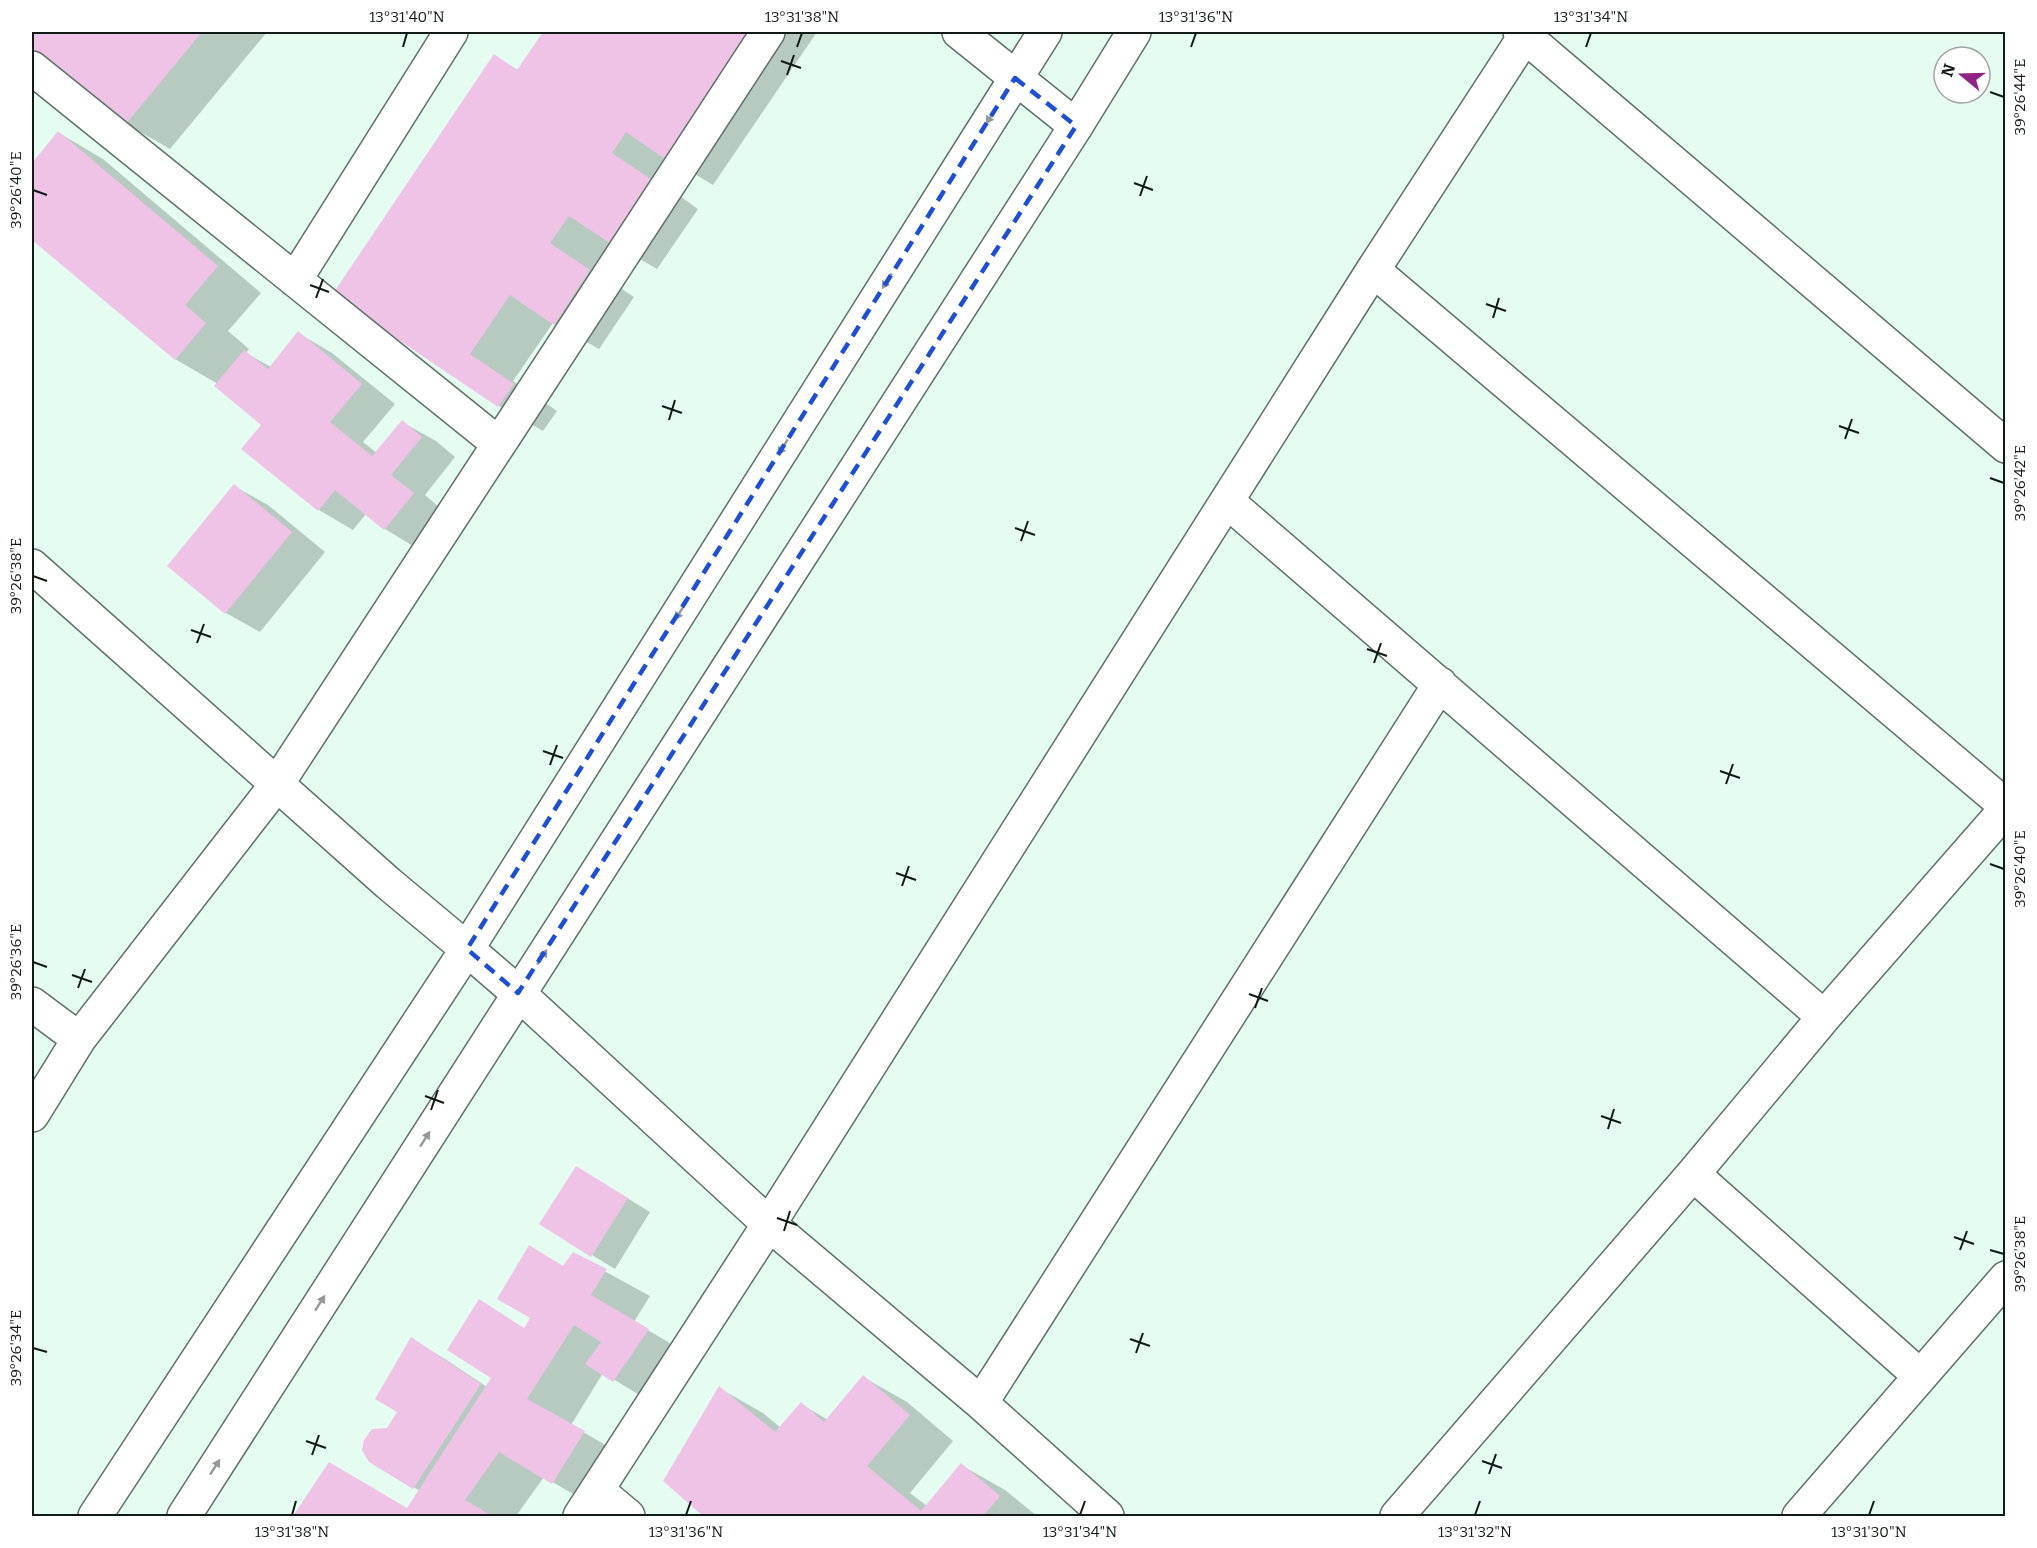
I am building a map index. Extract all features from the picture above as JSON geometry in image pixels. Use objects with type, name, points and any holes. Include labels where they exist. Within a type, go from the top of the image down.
[{"type":"street","points":[[295,280],[451,32]]},
{"type":"street","points":[[32,1115],[79,1039],[277,784],[768,32]]},
{"type":"street","points":[[960,32],[1076,126]]},
{"type":"street","points":[[95,1516],[467,949],[1045,32]]},
{"type":"street","points":[[183,1516],[1076,126],[1134,32]]},
{"type":"street","points":[[628,1516],[589,1503],[1228,502],[1522,34],[2006,446]]},
{"type":"street","points":[[32,68],[499,444]]},
{"type":"street","points":[[1373,270],[2006,808],[1397,1516]]},
{"type":"street","points":[[1228,502],[1824,1017]]},
{"type":"street","points":[[32,566],[388,883],[518,993],[769,1224],[981,1403],[1107,1516]]},
{"type":"street","points":[[981,1403],[1440,684]]},
{"type":"street","points":[[32,1004],[79,1039]]},
{"type":"street","points":[[1693,1174],[1920,1376]]},
{"type":"street","points":[[1799,1516],[2006,1278]]},
{"type":"highlighted area","points":[[1015,78],[1076,126],[518,993],[467,949]]},
{"type":"building","points":[[32,32],[202,32],[125,125],[32,48]]},
{"type":"building","points":[[543,32],[756,32],[668,161],[626,132],[612,153],[655,182],[613,245],[569,216],[550,243],[590,270],[554,325],[510,295],[470,354],[514,384],[498,407],[332,295],[494,54],[517,70]]},
{"type":"building","points":[[58,131],[218,266],[185,305],[206,323],[175,360],[32,240],[32,163]]},
{"type":"building","points":[[298,331],[362,384],[330,422],[372,456],[402,420],[422,437],[391,475],[414,493],[384,530],[335,490],[318,511],[241,449],[261,425],[214,386],[244,350],[268,369]]},
{"type":"building","points":[[234,484],[292,532],[225,614],[167,566]]},
{"type":"building","points":[[576,1166],[628,1198],[591,1257],[539,1224]]},
{"type":"building","points":[[529,1245],[563,1266],[573,1252],[607,1269],[591,1295],[649,1329],[613,1382],[585,1364],[601,1342],[574,1325],[527,1399],[585,1431],[552,1484],[499,1452],[465,1500],[492,1516],[293,1516],[329,1462],[407,1508],[491,1378],[447,1350],[479,1299],[524,1328],[530,1318],[497,1299]]},
{"type":"building","points":[[411,1337],[481,1384],[413,1489],[369,1462],[362,1450],[364,1440],[372,1429],[387,1428],[397,1412],[375,1399]]},
{"type":"building","points":[[863,1375],[910,1415],[867,1466],[921,1511],[961,1463],[1000,1496],[983,1516],[703,1516],[663,1481],[719,1386],[775,1432],[801,1402],[824,1422]]}]
